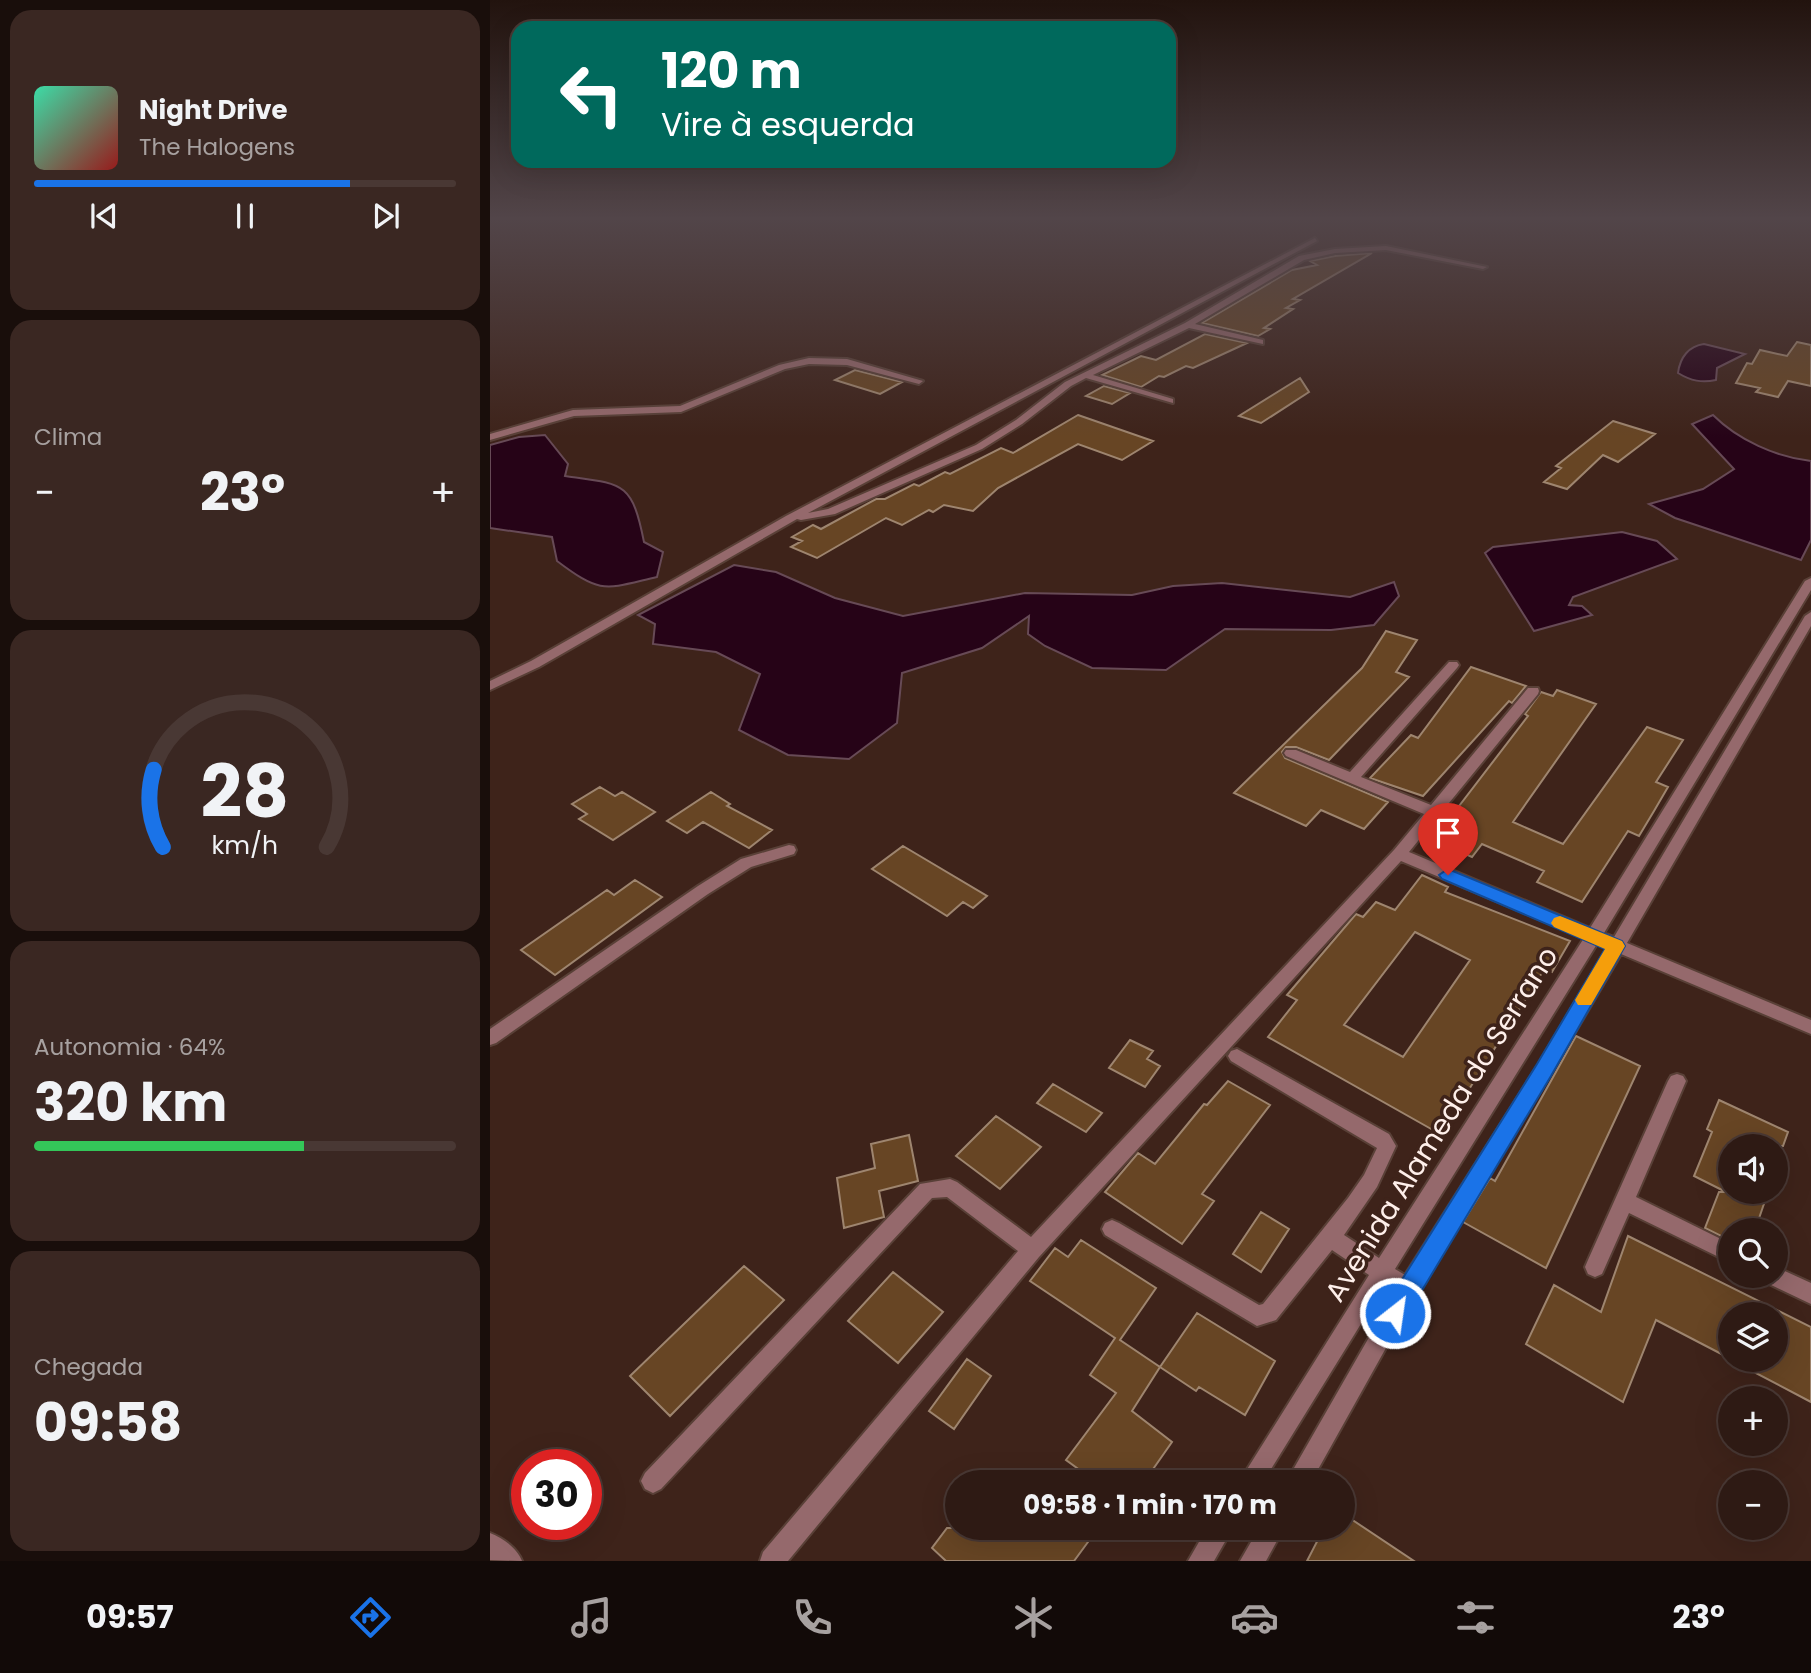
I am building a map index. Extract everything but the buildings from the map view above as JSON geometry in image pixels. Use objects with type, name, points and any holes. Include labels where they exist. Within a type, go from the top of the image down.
[{"type":"street","points":[[490,686],[535,664],[790,518],[1217,292]]},
{"type":"street","points":[[790,518],[831,512],[979,447],[1083,375],[1188,325],[1244,292]]},
{"type":"street","points":[[1188,325],[1260,342]]},
{"type":"street","points":[[490,437],[573,413],[681,409],[782,368],[809,361],[847,362],[919,381]]},
{"type":"street","points":[[1083,375],[1170,401]]},
{"type":"street","name":"Avenida Alameda do Serrano","points":[[1258,1470],[1384,1273],[1811,581]]},
{"type":"street","points":[[1305,1470],[1408,1289],[1544,1070],[1811,616]]},
{"type":"street","points":[[1352,778],[1453,665]]},
{"type":"street","points":[[772,1561],[1032,1250],[1399,854],[1533,691]]},
{"type":"street","points":[[1291,753],[1434,812]]},
{"type":"street","points":[[490,1038],[703,890],[747,863],[789,850]]},
{"type":"street","points":[[1399,854],[1811,1027]]},
{"type":"street","points":[[1112,1228],[1257,1316],[1269,1313],[1330,1237],[1380,1164],[1387,1146],[1382,1140],[1237,1056]]},
{"type":"street","points":[[1595,1267],[1678,1081]]},
{"type":"street","points":[[653,1481],[927,1190],[950,1188],[1032,1250]]},
{"type":"street","points":[[1626,1202],[1718,1248]]},
{"type":"street","points":[[1330,1237],[1408,1289]]},
{"type":"street","points":[[1788,1283],[1811,1294]]},
{"type":"street","points":[[1200,1561],[1213,1540]]},
{"type":"street","points":[[1252,1561],[1265,1540]]},
{"type":"street","points":[[490,1545],[510,1561]]},
{"type":"shaded area","points":[[1704,344],[1745,354],[1717,368],[1716,380],[1697,381],[1678,373],[1686,353]]},
{"type":"shaded area","points":[[1713,415],[1758,446],[1784,456],[1811,461],[1811,540],[1801,560],[1675,518],[1649,504],[1703,489],[1734,469],[1692,424]]},
{"type":"shaded area","points":[[545,435],[568,464],[565,476],[612,484],[629,496],[640,522],[644,542],[663,552],[657,577],[614,586],[595,584],[584,580],[557,561],[552,537],[490,528],[490,445],[519,437]]},
{"type":"shaded area","points":[[1622,532],[1657,541],[1677,559],[1573,597],[1569,605],[1582,606],[1592,615],[1534,631],[1485,553],[1493,547]]},
{"type":"shaded area","points":[[734,565],[776,572],[835,598],[903,616],[1025,593],[1132,595],[1173,586],[1222,583],[1350,597],[1394,582],[1399,596],[1374,625],[1331,630],[1225,629],[1166,670],[1092,668],[1045,646],[1028,634],[1029,616],[982,648],[902,673],[897,723],[849,759],[788,755],[739,730],[760,674],[716,652],[653,644],[655,624],[638,615]]},
{"type":"slow traffic","points":[[1560,923],[1616,946],[1585,1000]]},
{"type":"route","points":[[1395,1313],[1544,1070],[1616,946],[1448,875]]}]
